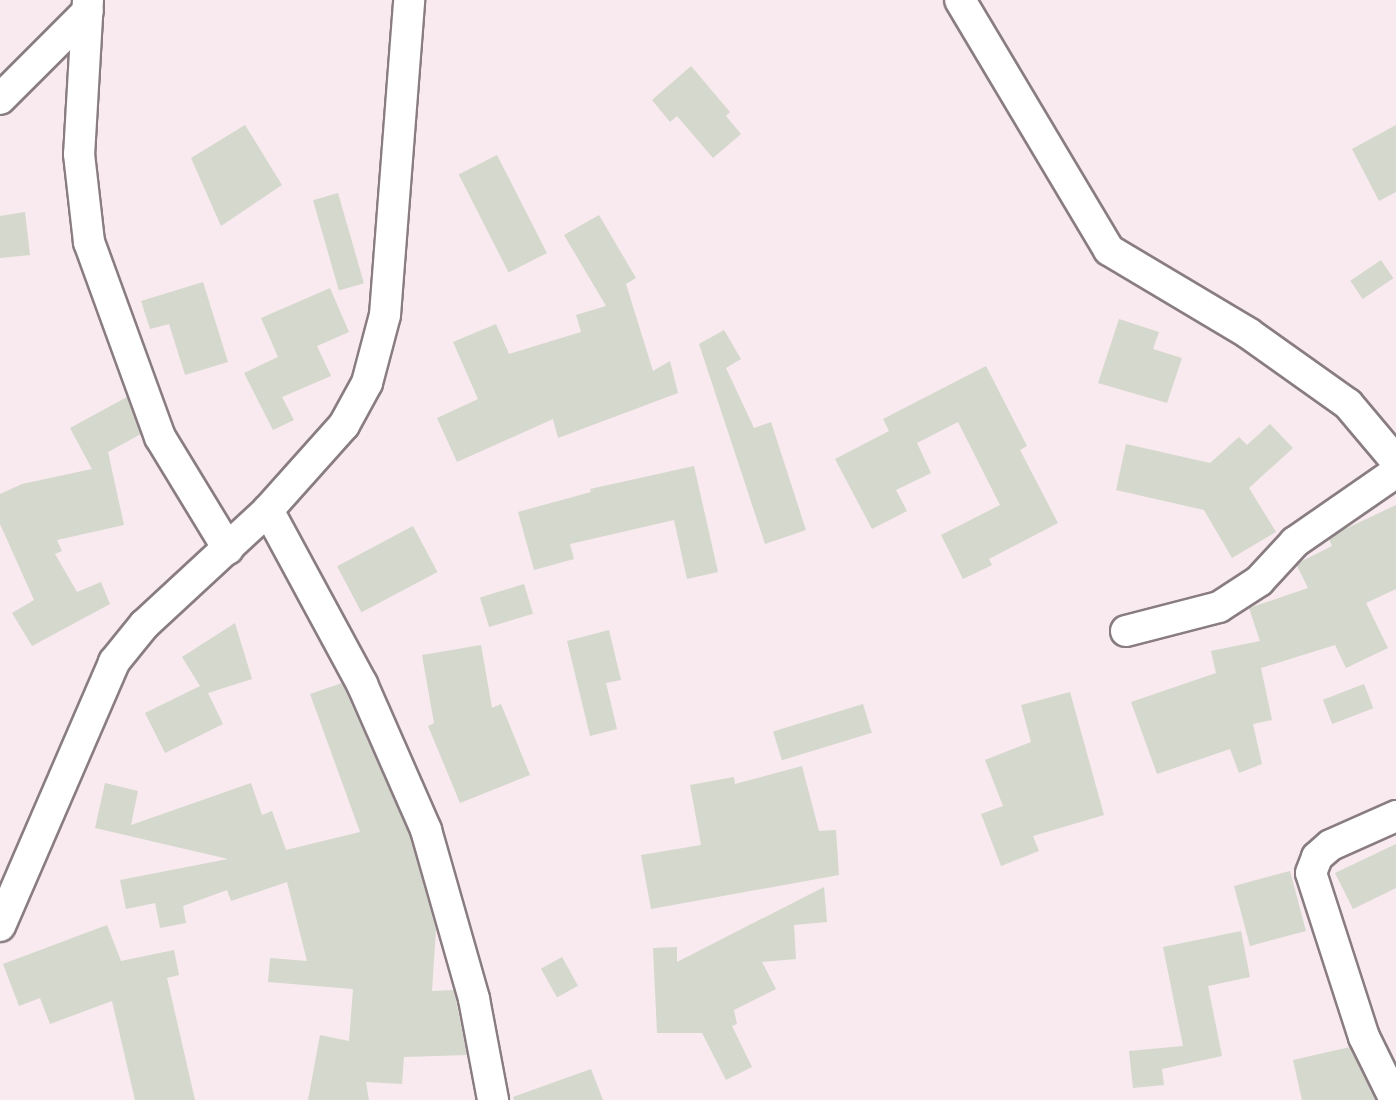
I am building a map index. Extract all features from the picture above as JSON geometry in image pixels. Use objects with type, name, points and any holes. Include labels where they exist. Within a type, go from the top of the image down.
[{"type":"street","points":[[2,913],[114,662],[144,625],[268,510],[344,424],[367,383],[385,315],[409,0]]},
{"type":"street","points":[[960,0],[1109,250],[1248,333],[1348,404],[1396,461]]},
{"type":"street","points":[[88,5],[79,154],[89,243],[160,437],[228,549]]},
{"type":"street","points":[[0,99],[88,5]]},
{"type":"street","points":[[1126,631],[1220,607],[1259,581],[1295,542],[1396,472]]},
{"type":"street","points":[[268,510],[362,684],[426,830],[474,999],[493,1100]]},
{"type":"street","points":[[1395,1100],[1364,1037],[1311,873],[1317,857],[1331,845],[1396,816]]},
{"type":"building","points":[[691,66],[730,112],[726,116],[741,134],[713,158],[677,116],[670,122],[652,100]]},
{"type":"building","points":[[245,125],[282,185],[221,226],[191,158]]},
{"type":"building","points":[[1396,125],[1396,192],[1379,201],[1352,149]]},
{"type":"building","points":[[497,155],[547,253],[509,273],[459,175]]},
{"type":"building","points":[[338,193],[364,283],[339,291],[313,200]]},
{"type":"building","points":[[25,212],[30,255],[0,258],[0,216]]},
{"type":"building","points":[[599,215],[636,278],[626,284],[653,371],[670,361],[678,393],[558,438],[553,419],[457,462],[437,418],[478,399],[453,342],[496,324],[509,354],[581,332],[576,315],[606,306],[564,235]]},
{"type":"building","points":[[1381,260],[1393,278],[1363,299],[1350,281]]},
{"type":"building","points":[[203,282],[228,362],[185,375],[169,324],[150,329],[141,301]]},
{"type":"building","points":[[330,288],[349,332],[317,346],[331,376],[282,397],[294,420],[273,430],[244,373],[278,357],[261,318]]},
{"type":"building","points":[[1119,319],[1159,332],[1153,349],[1182,358],[1167,403],[1098,383]]},
{"type":"building","points":[[724,330],[741,359],[726,368],[754,428],[771,422],[806,530],[765,544],[699,344]]},
{"type":"building","points":[[986,366],[1027,446],[1020,450],[1058,523],[989,559],[992,565],[963,579],[941,535],[1000,505],[958,422],[917,443],[931,473],[896,490],[907,511],[872,529],[835,459],[889,431],[883,419]]},
{"type":"building","points":[[127,397],[141,434],[108,452],[124,525],[57,540],[62,551],[55,554],[77,592],[101,582],[110,604],[32,646],[12,613],[34,600],[0,524],[0,494],[22,484],[92,469],[70,428]]},
{"type":"building","points":[[1270,424],[1293,448],[1249,488],[1276,532],[1232,558],[1204,510],[1116,490],[1126,444],[1210,463],[1239,437],[1247,445]]},
{"type":"building","points":[[694,466],[718,572],[687,579],[674,520],[570,544],[574,559],[534,570],[518,512],[591,492],[590,489]]},
{"type":"building","points":[[1396,505],[1396,589],[1366,603],[1388,648],[1346,668],[1335,645],[1261,668],[1272,720],[1253,724],[1262,764],[1239,773],[1230,749],[1157,774],[1131,702],[1216,673],[1211,651],[1260,641],[1249,608],[1308,588],[1297,566],[1300,562],[1332,546],[1329,539],[1343,530]]},
{"type":"building","points":[[413,526],[437,572],[361,612],[337,566]]},
{"type":"building","points":[[524,584],[533,614],[489,627],[480,597]]},
{"type":"building","points":[[235,623],[252,679],[208,693],[223,724],[165,753],[145,713],[200,686],[182,657]]},
{"type":"building","points":[[609,630],[621,680],[606,683],[617,729],[590,736],[567,641]]},
{"type":"building","points":[[481,645],[492,708],[501,704],[530,775],[460,803],[428,726],[434,723],[422,655]]},
{"type":"building","points":[[342,683],[410,836],[436,929],[432,991],[454,990],[467,1055],[404,1057],[402,1084],[366,1082],[369,1100],[308,1100],[320,1035],[349,1041],[353,989],[268,982],[270,958],[307,961],[287,882],[231,901],[227,890],[183,906],[186,923],[160,928],[155,903],[126,909],[120,880],[228,859],[95,828],[105,783],[138,791],[131,825],[251,783],[262,815],[272,811],[286,850],[360,832],[310,694]]},
{"type":"building","points":[[1364,684],[1373,708],[1332,724],[1323,700]]},
{"type":"building","points":[[1070,692],[1104,815],[1033,836],[1039,851],[1001,866],[981,814],[1003,806],[985,760],[1031,742],[1021,705]]},
{"type":"building","points":[[863,704],[872,733],[782,760],[773,731]]},
{"type":"building","points":[[802,766],[819,831],[836,830],[839,875],[651,909],[641,855],[701,845],[690,785],[734,777],[735,784]]},
{"type":"building","points":[[1396,844],[1396,888],[1353,909],[1335,873]]},
{"type":"building","points":[[1290,871],[1306,931],[1250,946],[1234,886]]},
{"type":"building","points":[[824,887],[827,922],[794,925],[796,959],[762,962],[776,989],[734,1010],[737,1024],[732,1026],[752,1067],[726,1080],[702,1033],[657,1033],[653,948],[677,947],[677,962]]},
{"type":"building","points":[[107,925],[121,961],[174,950],[179,975],[167,978],[195,1100],[135,1100],[112,1001],[50,1024],[40,998],[19,1006],[3,964]]},
{"type":"building","points":[[1241,931],[1250,977],[1208,986],[1222,1056],[1162,1069],[1164,1085],[1133,1088],[1129,1051],[1183,1046],[1163,947]]},
{"type":"building","points":[[562,957],[578,986],[557,997],[541,969]]},
{"type":"building","points":[[1350,1047],[1376,1100],[1302,1100],[1293,1060]]},
{"type":"building","points":[[591,1069],[603,1100],[514,1100],[513,1097]]}]
